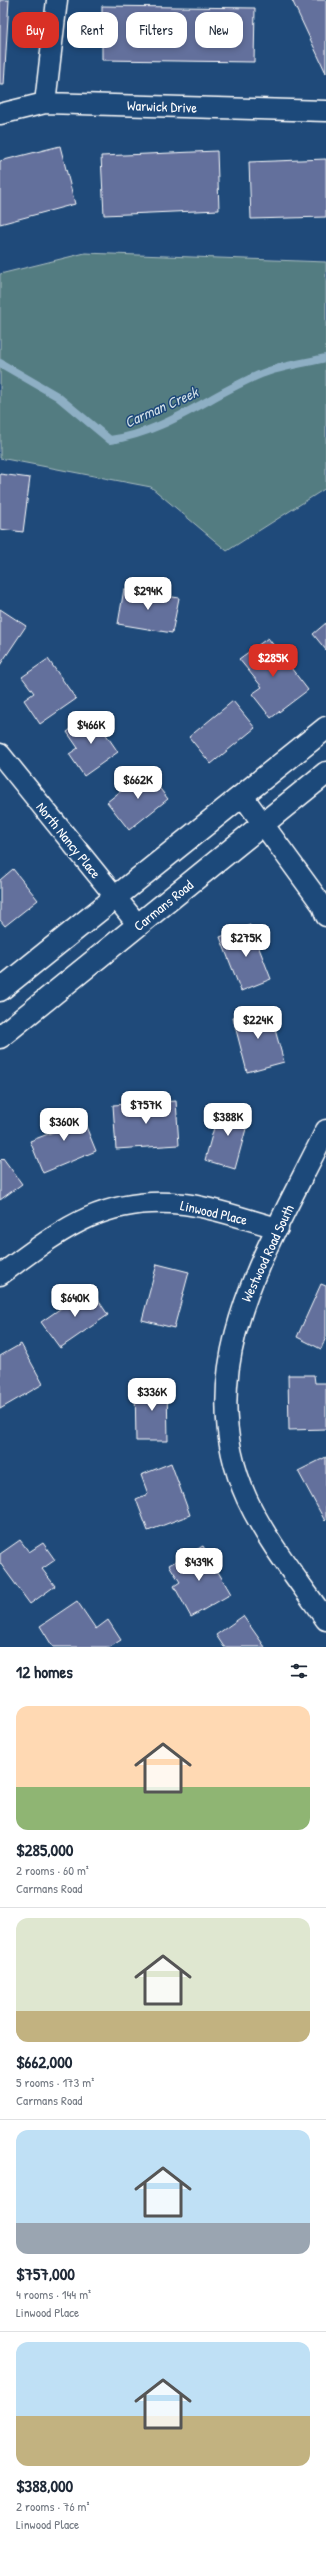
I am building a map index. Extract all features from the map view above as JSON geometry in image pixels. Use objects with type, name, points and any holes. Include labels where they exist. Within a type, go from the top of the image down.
[{"type":"street","points":[[45,103],[57,0]]},
{"type":"street","name":"Warwick Drive","points":[[0,114],[45,103],[326,111]]},
{"type":"street","points":[[0,990],[326,728]]},
{"type":"street","name":"North Nancy Place","points":[[0,754],[138,926]]},
{"type":"street","name":"Carmans Road","points":[[0,1037],[326,773]]},
{"type":"street","points":[[242,795],[262,825],[322,904],[326,916]]},
{"type":"street","name":"Westwood Road South","points":[[326,1130],[254,1275],[240,1311],[229,1356],[227,1427],[235,1469],[247,1500],[268,1537],[326,1620]]},
{"type":"street","name":"Linwood Place","points":[[0,1275],[58,1233],[106,1208],[149,1202],[185,1204],[278,1228]]},
{"type":"green space","points":[[85,253],[326,262],[326,488],[227,551],[151,487],[0,458],[0,274]]},
{"type":"building","points":[[0,0],[9,0],[4,85],[0,85]]},
{"type":"building","points":[[292,0],[326,0],[326,73]]},
{"type":"building","points":[[102,6],[255,8],[254,62],[102,60],[102,48],[118,48],[118,12],[102,12]]},
{"type":"building","points":[[60,146],[75,204],[0,224],[0,161]]},
{"type":"building","points":[[217,151],[219,210],[104,215],[101,156]]},
{"type":"building","points":[[326,159],[326,217],[251,219],[249,162]]},
{"type":"building","points":[[0,474],[30,478],[23,532],[0,529]]},
{"type":"building","points":[[124,589],[179,598],[172,633],[118,624]]},
{"type":"building","points":[[0,609],[26,626],[0,665]]},
{"type":"building","points":[[326,623],[326,650],[313,634]]},
{"type":"building","points":[[268,638],[308,690],[271,718],[252,694],[262,687],[239,659]]},
{"type":"building","points":[[48,659],[76,699],[40,724],[24,700],[34,693],[22,677]]},
{"type":"building","points":[[233,701],[255,728],[211,764],[189,737]]},
{"type":"building","points":[[92,714],[118,752],[84,776],[69,754],[78,748],[67,732]]},
{"type":"building","points":[[146,771],[168,799],[129,830],[107,802]]},
{"type":"building","points":[[13,869],[38,900],[5,926],[0,920],[0,880]]},
{"type":"building","points":[[250,925],[271,979],[241,991],[220,937]]},
{"type":"building","points":[[269,1008],[284,1062],[247,1072],[233,1018]]},
{"type":"building","points":[[176,1101],[179,1145],[116,1149],[113,1105]]},
{"type":"building","points":[[220,1106],[250,1114],[235,1169],[205,1160]]},
{"type":"building","points":[[78,1107],[96,1151],[43,1173],[30,1141],[61,1129],[56,1116]]},
{"type":"building","points":[[3,1158],[22,1184],[0,1200],[0,1161]]},
{"type":"building","points":[[157,1264],[189,1272],[174,1328],[142,1320]]},
{"type":"building","points":[[321,1284],[326,1286],[326,1337],[321,1349],[297,1337]]},
{"type":"building","points":[[90,1288],[108,1315],[60,1348],[41,1322]]},
{"type":"building","points":[[21,1344],[43,1384],[0,1409],[0,1356]]},
{"type":"building","points":[[288,1375],[314,1375],[315,1383],[326,1383],[326,1429],[289,1430]]},
{"type":"building","points":[[135,1384],[167,1384],[168,1441],[136,1441]]},
{"type":"building","points":[[326,1457],[326,1520],[325,1521],[298,1471]]},
{"type":"building","points":[[171,1463],[190,1515],[148,1531],[136,1499],[148,1494],[141,1475]]},
{"type":"building","points":[[20,1540],[29,1552],[43,1543],[55,1560],[42,1569],[55,1586],[30,1604],[0,1563],[0,1554]]},
{"type":"building","points":[[203,1546],[231,1594],[191,1617],[174,1586],[180,1582],[169,1565]]},
{"type":"building","points":[[77,1601],[96,1629],[108,1620],[121,1640],[110,1647],[53,1647],[40,1626]]},
{"type":"building","points":[[243,1616],[265,1647],[224,1647],[216,1635]]},
{"type":"waterway","name":"Carman Creek","points":[[0,363],[57,396],[110,440],[130,436],[169,421],[261,374],[326,358]]}]
